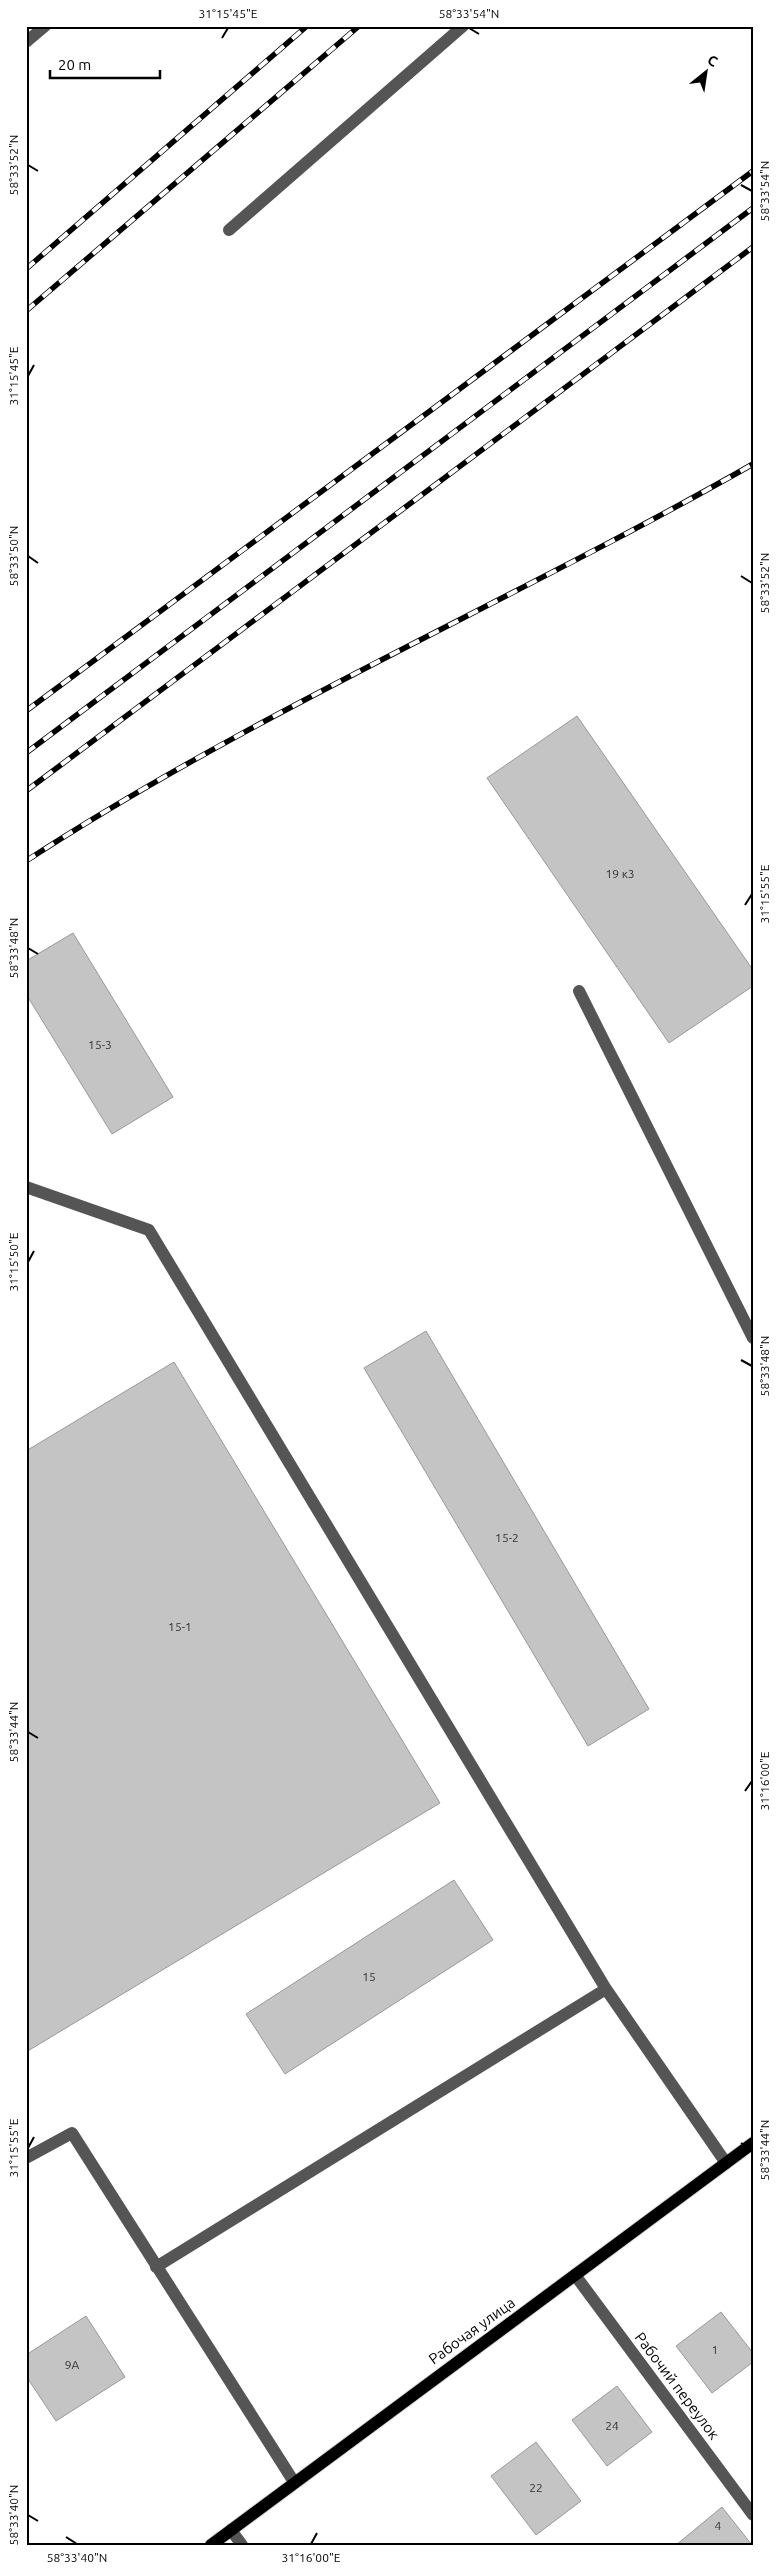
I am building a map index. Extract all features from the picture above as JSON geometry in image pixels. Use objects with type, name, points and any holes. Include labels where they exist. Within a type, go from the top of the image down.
[{"type":"main road","name":"Рабочая улица","points":[[211,2545],[753,2143]]},
{"type":"street","points":[[26,42],[45,26]]},
{"type":"street","points":[[229,230],[463,26]]},
{"type":"street","points":[[579,991],[753,1338]]},
{"type":"street","points":[[26,1187],[149,1230],[606,1989],[726,2163]]},
{"type":"street","points":[[156,2267],[606,1989]]},
{"type":"street","points":[[26,2158],[72,2133],[294,2482]]},
{"type":"street","name":"Рабочий переулок","points":[[575,2275],[753,2516]]},
{"type":"street","points":[[231,2530],[242,2545]]},
{"type":"building","points":[[577,716],[753,970],[753,986],[669,1043],[487,778]]},
{"type":"building","points":[[73,933],[173,1097],[112,1134],[26,994],[26,961]]},
{"type":"building","points":[[426,1331],[649,1709],[588,1746],[364,1368]]},
{"type":"building","points":[[174,1362],[440,1803],[26,2052],[26,1451]]},
{"type":"building","points":[[454,1880],[493,1940],[285,2074],[246,2014]]},
{"type":"building","points":[[721,2312],[753,2353],[753,2362],[712,2393],[676,2346]]},
{"type":"building","points":[[86,2316],[125,2377],[56,2421],[26,2376],[26,2355]]},
{"type":"building","points":[[617,2386],[652,2432],[607,2466],[572,2420]]},
{"type":"building","points":[[536,2442],[581,2501],[536,2535],[491,2476]]},
{"type":"building","points":[[722,2507],[752,2545],[676,2545]]},
{"type":"railway","points":[[26,269],[307,26]]},
{"type":"railway","points":[[26,311],[359,26]]},
{"type":"railway","points":[[26,711],[753,171]]},
{"type":"railway","points":[[26,753],[753,208]]},
{"type":"railway","points":[[26,791],[753,247]]},
{"type":"railway","points":[[26,861],[114,806],[295,705],[571,563],[753,464]]}]
